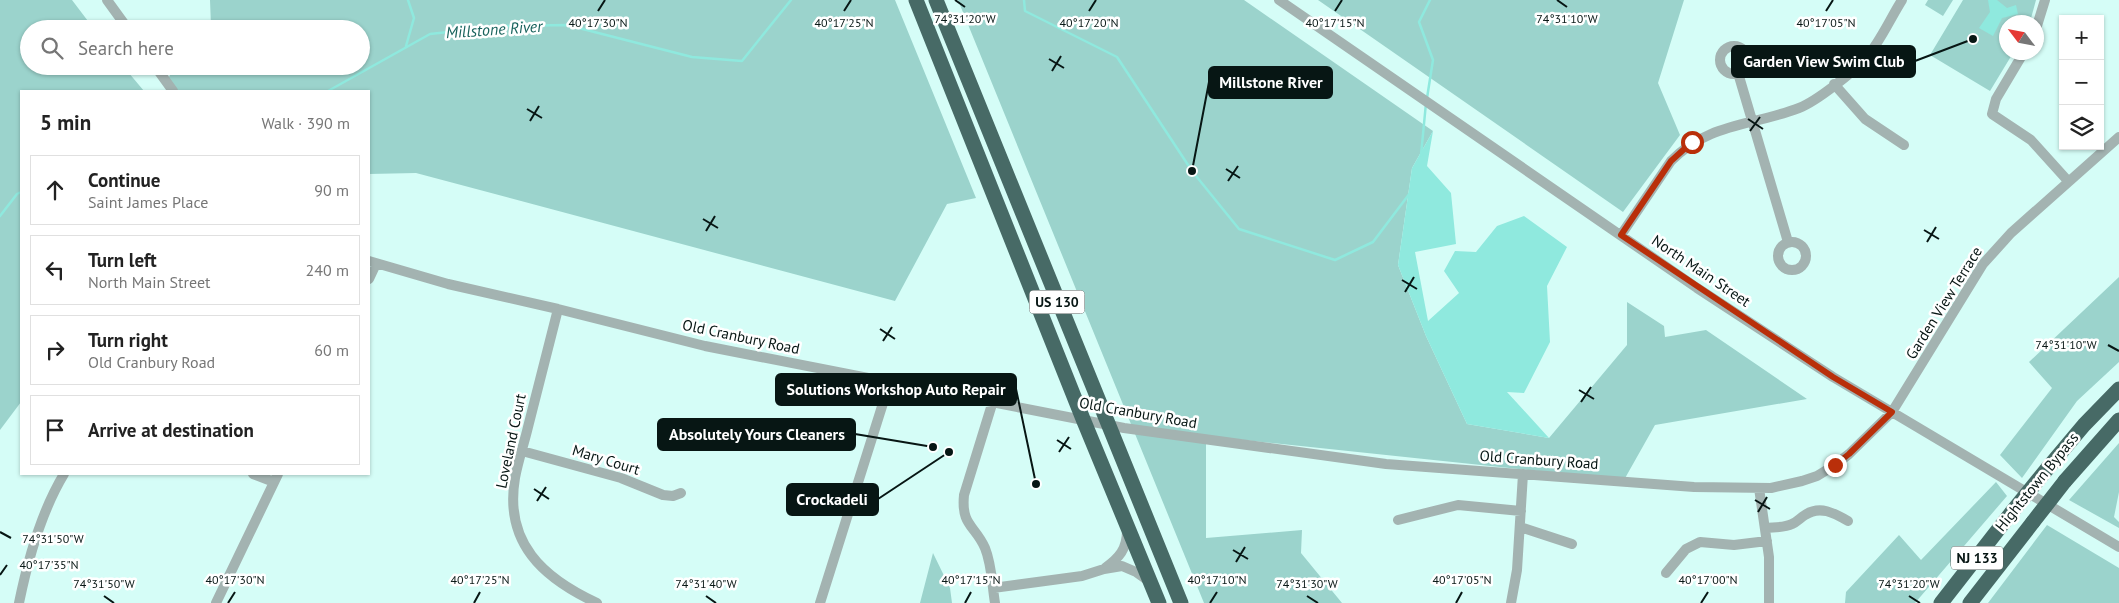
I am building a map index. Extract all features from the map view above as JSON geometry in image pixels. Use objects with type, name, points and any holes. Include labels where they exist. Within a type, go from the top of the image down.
[{"type":"highway","name":"US 130","points":[[916,0],[1082,419],[1159,603]]},
{"type":"highway","name":"US 130","points":[[936,0],[1180,603]]},
{"type":"highway","name":"Hightstown Bypass","points":[[1941,603],[2047,469],[2084,425],[2119,389]]},
{"type":"highway","name":"Hightstown Bypass","points":[[1970,603],[2065,481],[2119,420]]},
{"type":"street","points":[[107,0],[121,20]]},
{"type":"street","name":"North Main Street","points":[[1279,0],[1621,235],[1833,377],[2119,547]]},
{"type":"street","points":[[1621,235],[1671,161],[1681,150],[1706,134],[1799,108],[1814,100],[1865,58],[1902,0]]},
{"type":"street","points":[[2040,15],[2045,0]]},
{"type":"street","points":[[2019,60],[1996,99],[1992,114],[2031,140],[2068,180]]},
{"type":"street","points":[[1738,73],[1788,242]]},
{"type":"street","points":[[161,75],[172,90]]},
{"type":"street","points":[[1834,84],[1865,119],[1904,145]]},
{"type":"street","name":"Garden View Terrace","points":[[1892,412],[1982,264],[2068,180],[2087,166],[2119,137]]},
{"type":"street","name":"Old Cranbury Road","points":[[372,262],[448,284],[705,346],[993,401],[1107,425],[1386,464],[1694,487],[1758,488],[1790,485],[1817,476],[1849,454],[1892,412]]},
{"type":"street","name":"Loveland Court","points":[[558,309],[522,451],[514,493],[514,513],[523,542],[541,567],[552,578],[597,603]]},
{"type":"street","points":[[820,603],[890,381]]},
{"type":"street","points":[[993,401],[964,495],[963,506],[964,516],[968,525],[985,550],[995,603]]},
{"type":"street","name":"Mary Court","points":[[522,451],[621,478],[663,495],[673,496],[681,493]]},
{"type":"street","points":[[1511,603],[1517,570],[1523,474]]},
{"type":"street","points":[[19,603],[31,552],[42,522],[64,475]]},
{"type":"street","points":[[216,603],[276,478],[259,475]]},
{"type":"street","points":[[1758,488],[1767,541],[1770,603]]},
{"type":"street","points":[[1398,520],[1458,506],[1521,512]]},
{"type":"street","points":[[1765,528],[1785,527],[1793,524],[1806,514],[1821,510],[1829,511],[1848,521]]},
{"type":"street","points":[[1104,568],[1117,559],[1122,552],[1127,538],[1126,524]]},
{"type":"street","points":[[1520,527],[1572,544]]},
{"type":"street","points":[[1666,573],[1686,549],[1700,542],[1734,545],[1767,541]]},
{"type":"street","points":[[993,588],[1082,576],[1104,568],[1122,566],[1136,572],[1150,582]]},
{"type":"shaded area","points":[[0,0],[72,0],[87,20],[20,20],[20,75],[131,75],[143,90],[20,90],[20,403],[0,430]]},
{"type":"shaded area","points":[[210,0],[895,0],[976,198],[947,204],[895,301],[416,173],[370,174],[370,90],[176,90],[167,80],[170,75],[370,75],[370,20],[211,20]]},
{"type":"shaded area","points":[[958,0],[1244,0],[1433,131],[1412,168],[1398,265],[1426,336],[1467,424],[1549,438],[1627,345],[1627,302],[1664,326],[1665,337],[1706,330],[1807,399],[1655,425],[1624,480],[1206,436],[1206,538],[1302,530],[1301,553],[1342,603],[1204,603]]},
{"type":"shaded area","points":[[1318,0],[1684,0],[1658,83],[1680,135],[1623,212]]},
{"type":"shaded area","points":[[1928,0],[1953,0],[1943,16],[1925,5]]},
{"type":"shaded area","points":[[1963,0],[2036,0],[2032,15],[1999,15],[1999,60],[2009,60],[1990,91],[1930,55]]},
{"type":"shaded area","points":[[1988,0],[1997,0],[2007,8],[2016,5],[2018,14],[1999,15],[1999,24],[1993,36],[1979,28],[1990,12]]},
{"type":"shaded area","points":[[1433,131],[1427,166],[1451,193],[1456,244],[1415,252],[1428,321],[1459,293],[1444,271],[1455,251],[1476,252],[1497,226],[1524,216],[1567,247],[1547,286],[1550,342],[1524,393],[1507,392],[1549,438],[1467,424],[1426,336],[1398,265],[1412,168]]},
{"type":"shaded area","points":[[2119,277],[2119,362],[2077,401],[2022,478],[2000,455],[2052,388],[2029,362]]},
{"type":"shaded area","points":[[2119,443],[2119,492],[2114,517],[2119,522],[2119,528],[2069,500]]},
{"type":"shaded area","points":[[1996,482],[2007,496],[1915,603],[1845,603],[1846,592],[1899,535],[1921,560]]},
{"type":"shaded area","points":[[2047,525],[2119,568],[2119,603],[1988,603]]},
{"type":"shaded area","points":[[933,553],[950,588],[952,603],[920,603]]},
{"type":"waterway","points":[[406,46],[414,18],[408,0]]},
{"type":"waterway","name":"Millstone River","points":[[370,68],[430,34],[503,26],[567,25],[692,57],[742,61],[791,0]]},
{"type":"waterway","name":"Millstone River","points":[[1024,0],[1025,11],[1117,57],[1192,171],[1239,229],[1335,260],[1373,242],[1410,193]]},
{"type":"waterway","name":"Millstone River","points":[[1427,98],[1433,60],[1419,22],[1430,0]]},
{"type":"waterway","name":"Millstone River","points":[[330,90],[357,75]]},
{"type":"waterway","name":"Millstone River","points":[[1421,155],[1426,103]]},
{"type":"waterway","name":"Millstone River","points":[[0,216],[20,192]]},
{"type":"place","name":"Garden View Swim Club","points":[[1973,39]]},
{"type":"place","name":"Millstone River","points":[[1192,171]]},
{"type":"place","name":"Absolutely Yours Cleaners","points":[[933,447]]},
{"type":"place","name":"Crockadeli","points":[[949,452]]},
{"type":"place","name":"Solutions Workshop Auto Repair","points":[[1036,484]]},
{"type":"route","points":[[1692,142],[1671,161],[1621,235],[1697,288],[1833,377],[1892,412],[1835,465]]}]
